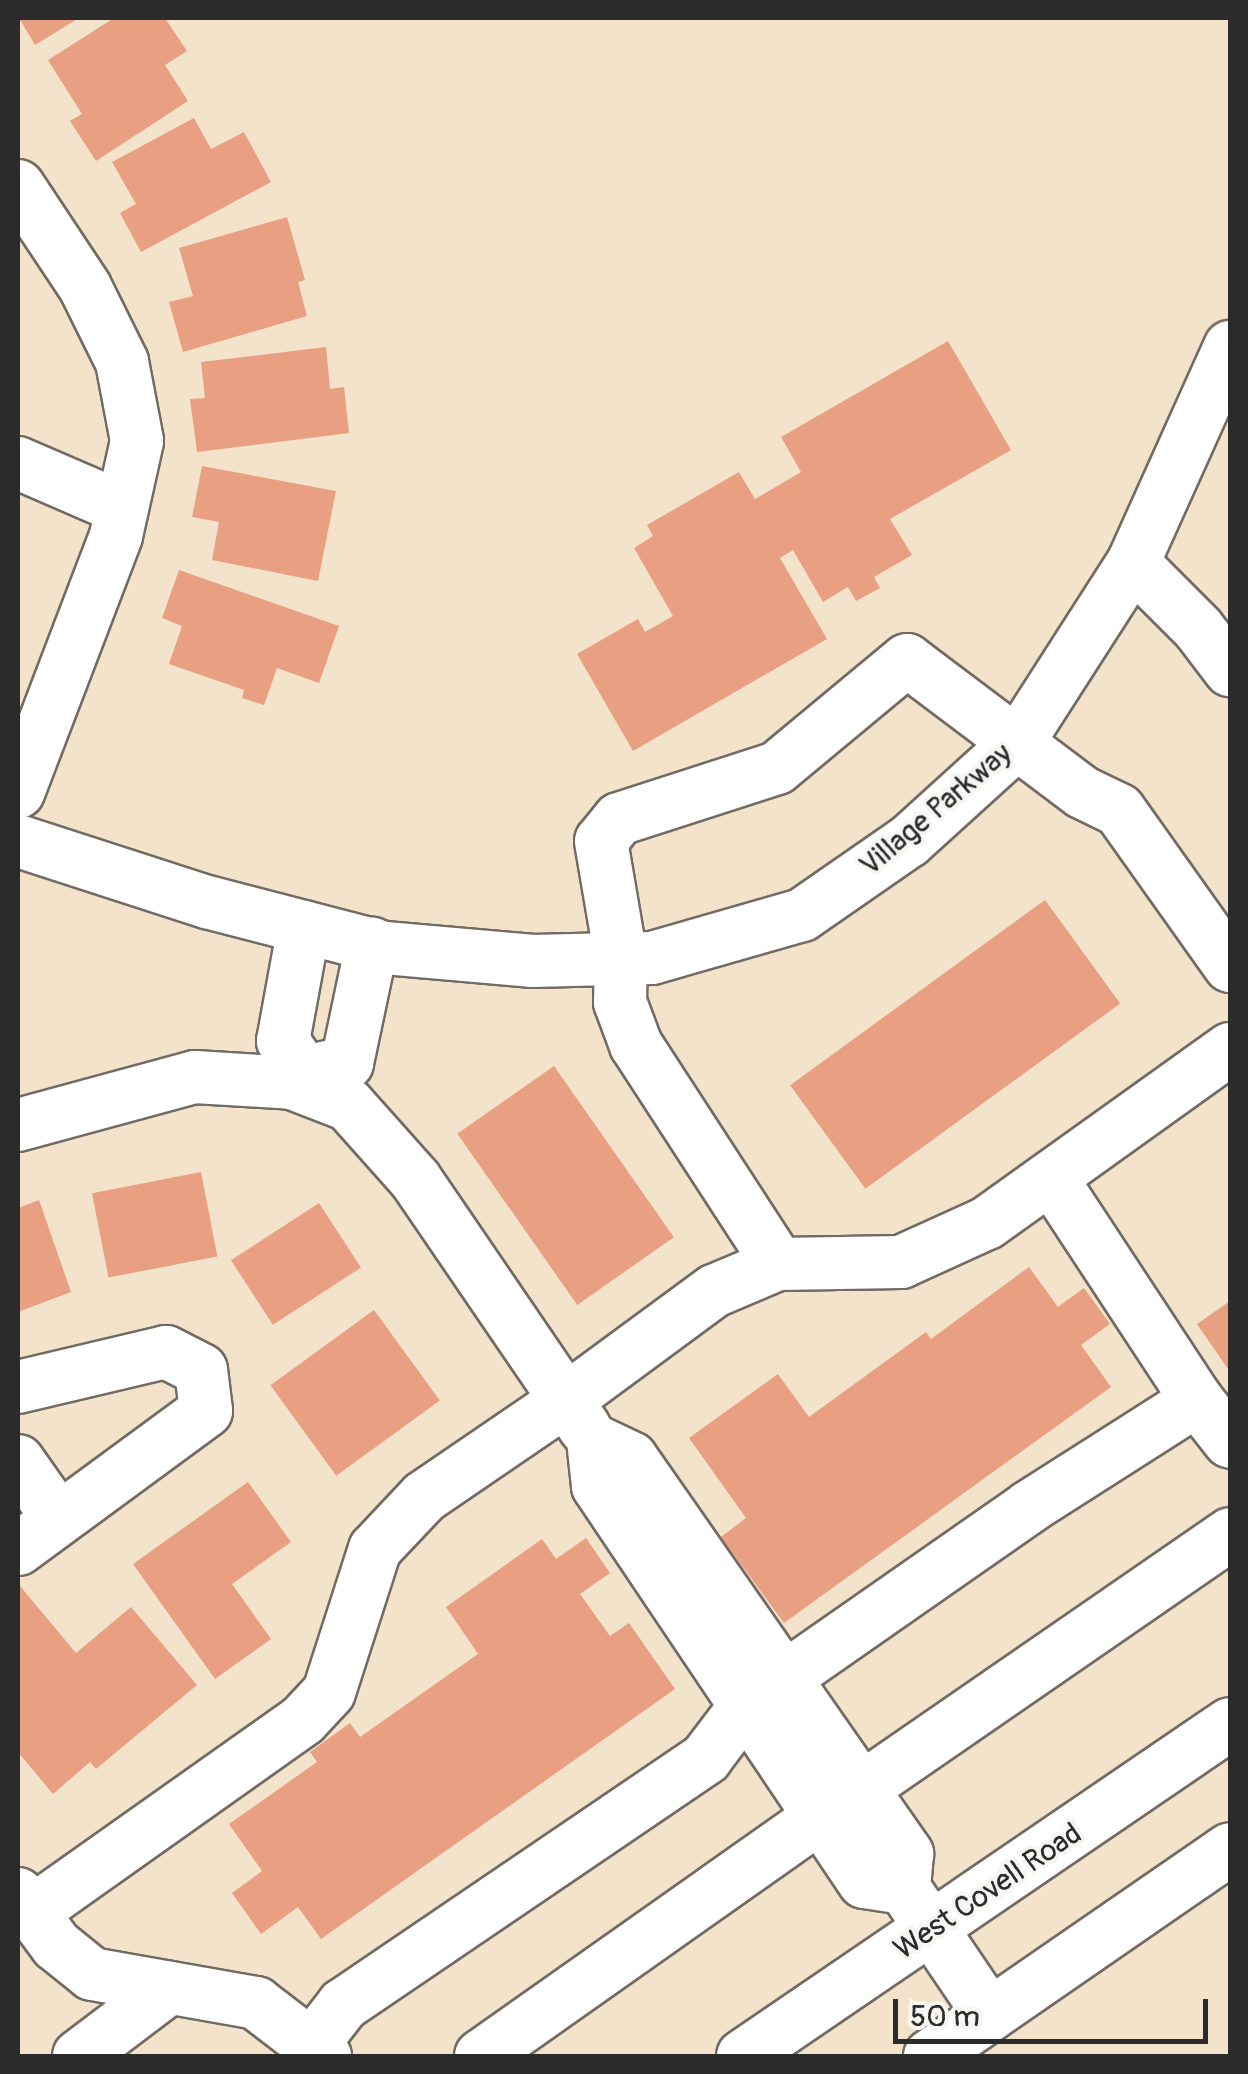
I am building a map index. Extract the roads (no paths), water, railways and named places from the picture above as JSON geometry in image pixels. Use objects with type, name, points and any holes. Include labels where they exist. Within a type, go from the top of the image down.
[{"type":"street","points":[[18,792],[122,508],[137,441],[122,362],[85,286],[20,194]]},
{"type":"street","name":"Village Parkway","points":[[18,841],[207,902],[372,944],[533,960],[652,958],[802,915],[909,841],[1018,742],[1133,563],[1230,347]]},
{"type":"street","points":[[18,463],[122,508]]},
{"type":"street","points":[[1133,563],[1198,628],[1230,670]]},
{"type":"street","points":[[778,1264],[636,1045],[620,1002],[622,958],[600,841],[618,819],[777,768],[907,660],[1082,792],[1120,810],[1230,966]]},
{"type":"street","points":[[304,927],[283,1041],[302,1079],[349,1105],[416,1179],[579,1420],[598,1486],[765,1691],[841,1803],[864,1882],[904,1888],[990,2014]]},
{"type":"street","points":[[18,1125],[195,1077],[302,1079],[347,1063],[372,944]]},
{"type":"street","points":[[1197,1400],[1029,1507],[765,1691],[706,1758],[344,2005],[318,2051],[256,2003],[92,1974],[56,1945],[25,1903],[303,1720],[329,1692],[375,1549],[424,1497],[579,1420],[714,1292],[778,1264],[901,1262],[987,1223],[1230,1049]]},
{"type":"street","points":[[1051,1178],[1197,1400],[1230,1442]]},
{"type":"street","points":[[18,1387],[166,1352],[200,1370],[206,1410],[18,1549]]},
{"type":"street","points":[[18,1462],[58,1518]]},
{"type":"street","points":[[481,2056],[1230,1534]]},
{"type":"street","name":"West Covell Road","points":[[743,2056],[934,1930],[1230,1724]]},
{"type":"street","points":[[930,2056],[1230,1849]]},
{"type":"street","points":[[80,2056],[169,1988]]}]
